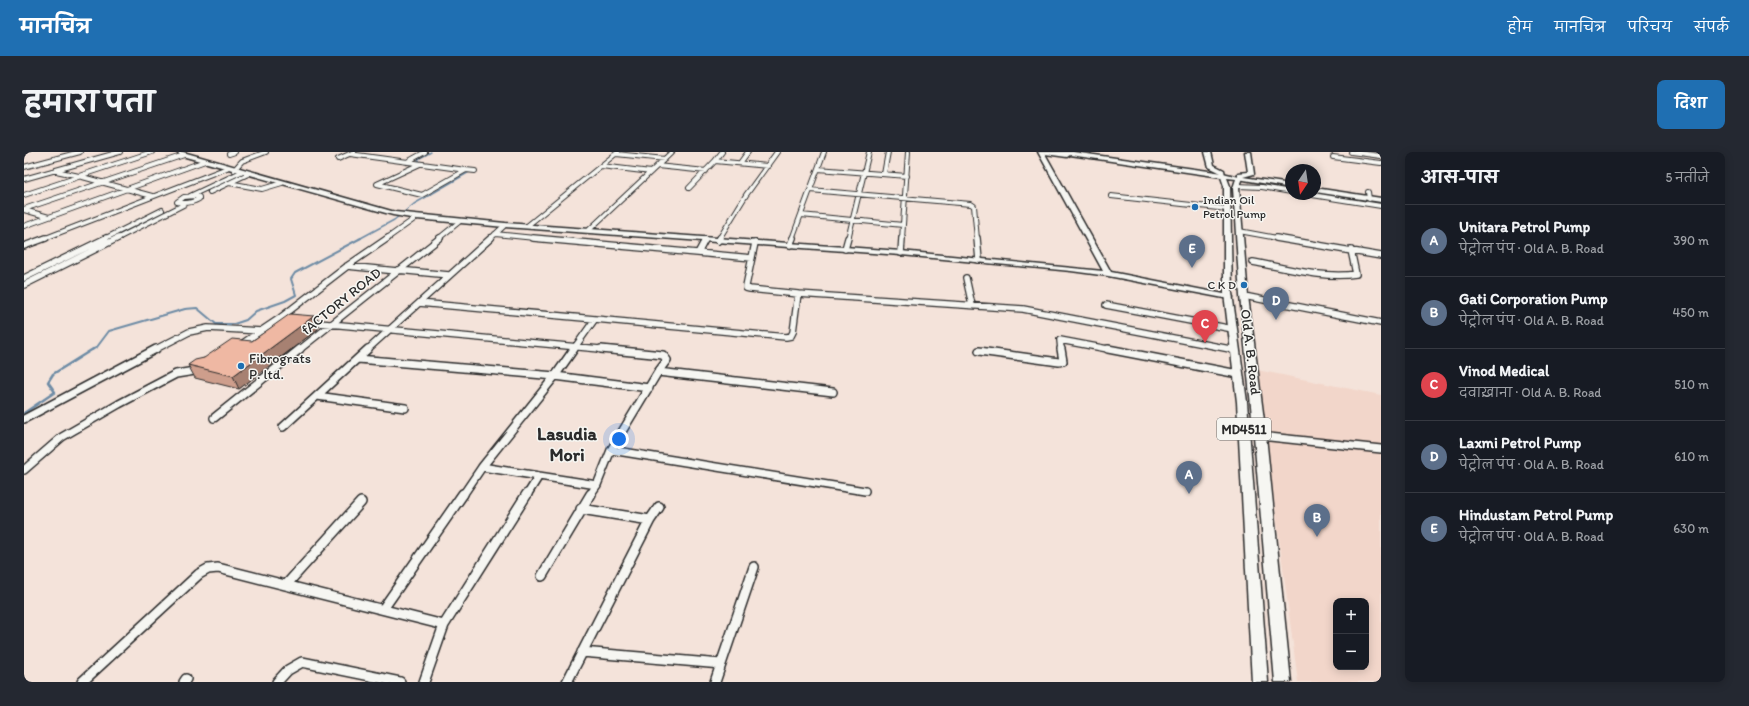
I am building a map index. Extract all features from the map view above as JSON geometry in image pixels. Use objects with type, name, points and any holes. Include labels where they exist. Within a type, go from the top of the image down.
[{"type":"main road","points":[[1045,152],[1223,176]]},
{"type":"main road","points":[[1061,152],[1239,179]]},
{"type":"main road","name":"Old A. B. Road","points":[[1223,176],[1227,186],[1229,297],[1242,402],[1260,682]]},
{"type":"main road","name":"Old A. B. Road","points":[[1239,179],[1239,231],[1244,296],[1260,436],[1283,682]]},
{"type":"street","points":[[24,167],[80,152]]},
{"type":"street","points":[[24,178],[120,152]]},
{"type":"street","points":[[24,194],[152,152]]},
{"type":"street","points":[[229,154],[235,152]]},
{"type":"street","points":[[178,203],[176,201],[179,199],[190,196],[237,171],[242,161],[266,152]]},
{"type":"street","points":[[407,162],[425,152]]},
{"type":"street","points":[[589,230],[672,152]]},
{"type":"street","points":[[690,188],[722,152]]},
{"type":"street","points":[[740,163],[748,152]]},
{"type":"street","points":[[718,241],[746,195],[777,152]]},
{"type":"street","points":[[790,245],[824,152]]},
{"type":"street","points":[[845,249],[869,152]]},
{"type":"street","points":[[884,174],[888,152]]},
{"type":"street","points":[[900,253],[906,198],[908,152]]},
{"type":"street","points":[[1041,152],[1108,274]]},
{"type":"street","points":[[1208,152],[1212,166],[1222,171],[1223,176]]},
{"type":"street","points":[[1239,179],[1251,174],[1248,152]]},
{"type":"street","points":[[1351,152],[1381,156]]},
{"type":"street","points":[[338,159],[353,153],[471,171],[422,195],[377,184],[420,164]]},
{"type":"street","points":[[527,226],[617,153],[665,159]]},
{"type":"street","points":[[24,209],[182,154],[237,171],[395,214],[459,222],[589,230],[979,260],[1108,274],[1229,297]]},
{"type":"street","points":[[1333,157],[1381,163]]},
{"type":"street","points":[[24,226],[205,161]]},
{"type":"street","points":[[715,161],[768,166]]},
{"type":"street","points":[[24,162],[40,167]]},
{"type":"street","points":[[601,166],[651,172]]},
{"type":"street","points":[[657,166],[706,171]]},
{"type":"street","points":[[47,168],[105,182],[152,196]]},
{"type":"street","points":[[24,246],[228,168]]},
{"type":"street","points":[[818,169],[907,176]]},
{"type":"street","points":[[190,196],[199,197],[248,174]]},
{"type":"street","points":[[1239,179],[1268,177],[1285,181]]},
{"type":"street","points":[[1239,179],[1285,188]]},
{"type":"street","points":[[229,183],[262,189],[282,183]]},
{"type":"street","points":[[810,190],[963,203],[974,206],[979,260]]},
{"type":"street","points":[[1321,192],[1381,202]]},
{"type":"street","points":[[1321,192],[1381,202]]},
{"type":"street","points":[[1368,192],[1369,199]]},
{"type":"street","points":[[1111,196],[1227,208]]},
{"type":"street","points":[[1321,196],[1381,206]]},
{"type":"street","points":[[24,278],[178,203],[196,201],[200,199],[199,197]]},
{"type":"street","points":[[24,285],[187,203]]},
{"type":"street","points":[[24,209],[49,217]]},
{"type":"street","points":[[801,215],[903,225]]},
{"type":"street","points":[[231,351],[280,318],[347,266],[417,217]]},
{"type":"street","name":"fACTORY ROAD","points":[[216,416],[459,222]]},
{"type":"street","points":[[283,427],[505,225]]},
{"type":"street","points":[[1239,231],[1381,256]]},
{"type":"street","points":[[495,234],[752,258]]},
{"type":"street","points":[[698,253],[705,240]]},
{"type":"street","points":[[755,243],[746,288],[758,291],[972,305],[1041,312],[1236,350]]},
{"type":"street","points":[[1253,262],[1334,274],[1353,275],[1356,274],[1351,250]]},
{"type":"street","points":[[347,266],[449,275]]},
{"type":"street","points":[[966,278],[972,305]]},
{"type":"street","points":[[419,303],[791,336],[793,332],[798,294]]},
{"type":"street","points":[[1244,296],[1381,323]]},
{"type":"street","points":[[1106,305],[1233,329]]},
{"type":"street","points":[[280,318],[664,356],[667,360],[658,372],[650,388],[611,450],[597,485],[580,509],[542,576]]},
{"type":"street","points":[[383,609],[482,467],[554,376],[595,319]]},
{"type":"street","points":[[24,419],[194,331],[208,328],[261,331]]},
{"type":"street","points":[[979,351],[1058,362],[1063,361],[1060,340],[1238,374]]},
{"type":"street","points":[[358,358],[554,376],[650,388]]},
{"type":"street","points":[[24,470],[62,437],[119,404],[176,374],[207,367]]},
{"type":"street","points":[[658,372],[833,392]]},
{"type":"street","points":[[316,396],[405,408]]},
{"type":"street","points":[[1260,436],[1381,449]]},
{"type":"street","points":[[611,450],[865,492]]},
{"type":"street","points":[[482,467],[597,485]]},
{"type":"street","points":[[424,682],[444,626],[539,476]]},
{"type":"street","points":[[286,585],[360,502]]},
{"type":"street","points":[[568,682],[650,520],[659,507]]},
{"type":"street","points":[[580,509],[650,520]]},
{"type":"street","points":[[715,682],[754,567]]},
{"type":"street","points":[[82,682],[199,574],[208,569],[218,568],[383,609],[444,626]]},
{"type":"street","points":[[582,652],[721,664]]},
{"type":"street","points":[[277,682],[284,673],[302,662],[400,682]]},
{"type":"shaded area","points":[[1257,370],[1381,395],[1381,682],[1298,682]]},
{"type":"building","points":[[290,314],[314,316],[233,376],[188,365],[195,360],[204,358],[232,339],[252,341]]},
{"type":"waterway","points":[[421,163],[418,159],[431,152]]},
{"type":"waterway","points":[[359,239],[394,220],[414,204],[471,171]]},
{"type":"waterway","points":[[92,350],[97,347],[109,331],[185,309],[197,308],[216,324],[234,324],[246,320],[256,311],[285,301],[296,295],[291,279],[295,273],[361,238]]},
{"type":"waterway","points":[[24,413],[55,392],[48,382],[53,374],[93,349]]},
{"type":"place","name":"Indian Oil Petrol Pump","points":[[1195,207]]},
{"type":"place","name":"Hindustam Petrol Pump","points":[[1192,268]]},
{"type":"place","name":"C K D","points":[[1244,285]]},
{"type":"place","name":"Laxmi Petrol Pump","points":[[1276,320]]},
{"type":"place","name":"Vinod Medical","points":[[1205,343]]},
{"type":"place","name":"Fibrograts P. ltd.","points":[[241,366]]},
{"type":"place","name":"Unitara Petrol Pump","points":[[1189,494]]},
{"type":"place","name":"Gati Corporation Pump","points":[[1317,537]]},
{"type":"district","name":"Lasudia Mori","points":[[567,444]]}]
